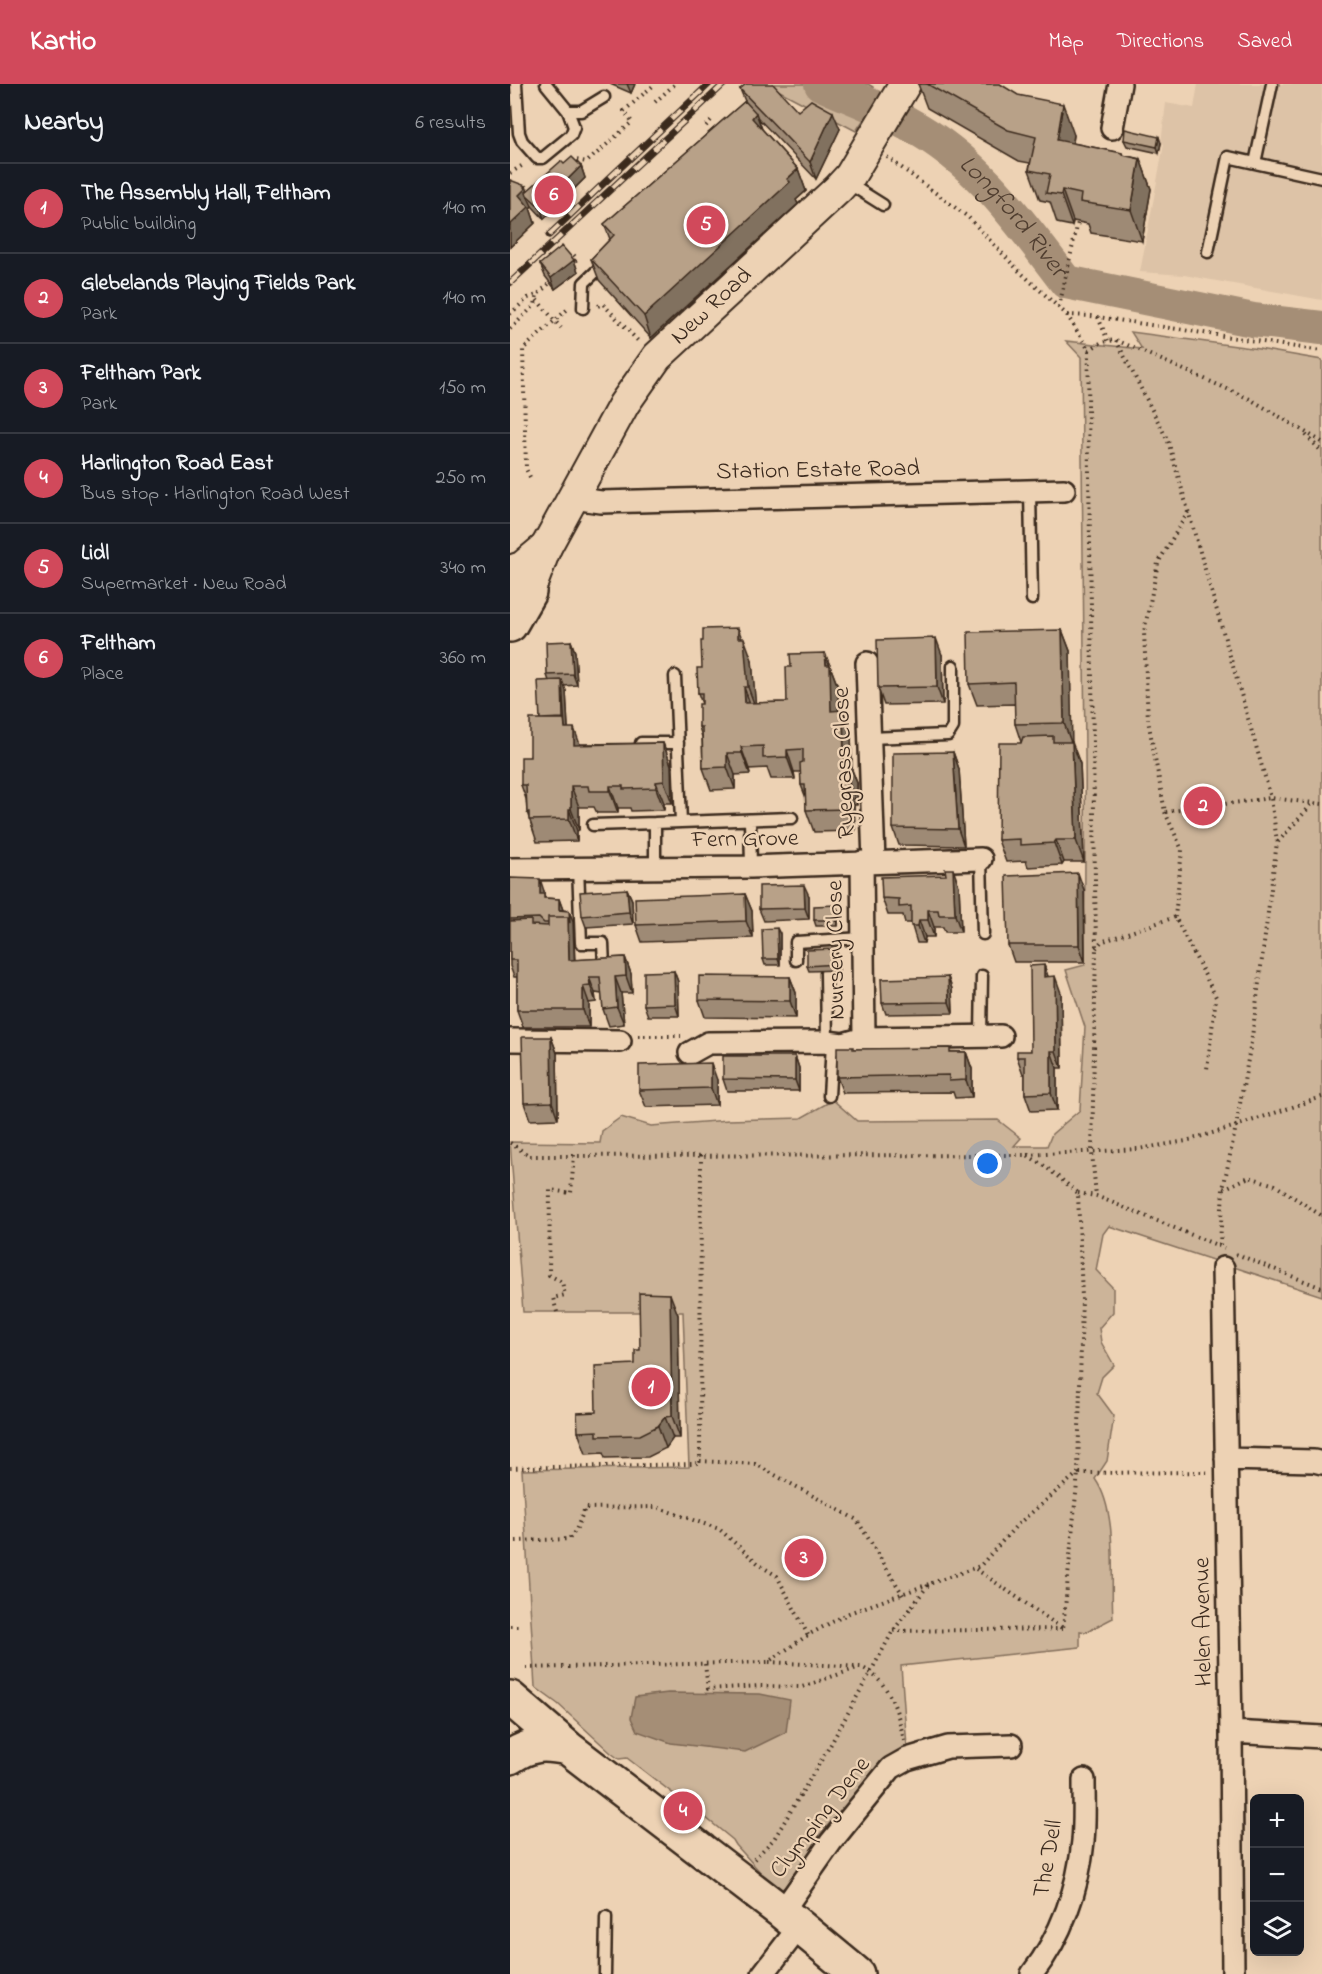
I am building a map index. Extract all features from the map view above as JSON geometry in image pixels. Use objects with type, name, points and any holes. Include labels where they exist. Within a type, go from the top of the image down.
[{"type":"main road","name":"New Road","points":[[516,588],[546,547],[624,404],[657,357],[845,181],[866,148],[896,92]]},
{"type":"main road","points":[[510,625],[516,588]]},
{"type":"main road","points":[[510,1698],[568,1749],[857,1974]]},
{"type":"main road","points":[[510,1757],[521,1750],[545,1744],[568,1749]]},
{"type":"street","points":[[1112,128],[1120,84]]},
{"type":"street","name":"Station Estate Road","points":[[575,494],[587,500],[601,502],[1064,490]]},
{"type":"street","name":"Ryegrass Close","points":[[867,663],[868,862]]},
{"type":"street","name":"Fern Grove","points":[[510,869],[751,867],[981,859]]},
{"type":"street","name":"Nursery Close","points":[[864,1038],[863,939],[868,862]]},
{"type":"street","name":"Nursery Close","points":[[690,1053],[708,1043],[843,1044],[864,1038],[991,1036]]},
{"type":"street","points":[[510,1040],[620,1041]]},
{"type":"street","name":"Helen Avenue","points":[[1229,1261],[1226,1465],[1233,1974]]},
{"type":"street","points":[[1226,1465],[1314,1461],[1322,1463]]},
{"type":"street","points":[[1231,1732],[1322,1737]]},
{"type":"street","name":"Clymping Dene","points":[[763,1974],[825,1850],[891,1768],[908,1759],[948,1748],[1011,1745]]},
{"type":"street","name":"The Dell","points":[[1032,1974],[1045,1957],[1071,1901],[1083,1841],[1084,1780]]},
{"type":"lane","points":[[516,84],[519,133],[522,141],[537,158],[548,156],[571,135],[574,127],[568,111],[546,84]]},
{"type":"lane","points":[[1255,163],[1272,84]]},
{"type":"lane","points":[[568,111],[581,111],[604,97]]},
{"type":"lane","points":[[1208,252],[1228,157],[1322,178]]},
{"type":"lane","points":[[845,181],[883,206]]},
{"type":"lane","points":[[583,303],[584,283],[618,252]]},
{"type":"lane","points":[[1030,491],[1032,599]]},
{"type":"lane","points":[[869,738],[948,735],[953,727],[953,666]]},
{"type":"lane","points":[[675,676],[681,822]]},
{"type":"lane","points":[[641,743],[678,743]]},
{"type":"lane","points":[[593,825],[792,818]]},
{"type":"lane","points":[[750,820],[751,867]]},
{"type":"lane","points":[[655,823],[656,867]]},
{"type":"lane","points":[[981,859],[983,934]]},
{"type":"lane","points":[[578,868],[581,943],[603,944],[604,967]]},
{"type":"lane","points":[[796,960],[795,942],[863,939]]},
{"type":"lane","points":[[826,973],[829,1096]]},
{"type":"lane","points":[[982,976],[991,1036]]},
{"type":"lane","points":[[605,1974],[606,1917]]},
{"type":"path","points":[[556,149],[563,157],[587,162],[632,122],[624,111],[655,84]]},
{"type":"path","points":[[655,102],[675,84]]},
{"type":"path","points":[[706,126],[713,118]]},
{"type":"path","points":[[866,148],[872,157],[887,157],[968,217],[1018,270],[1067,315],[1089,350],[1088,451],[1096,948],[1092,1152],[1096,1196]]},
{"type":"path","points":[[1059,308],[1078,222]]},
{"type":"path","points":[[568,267],[578,259],[572,253]]},
{"type":"path","points":[[510,329],[535,305],[537,297],[559,275]]},
{"type":"path","points":[[510,314],[528,298],[537,297]]},
{"type":"path","points":[[537,297],[561,328]]},
{"type":"path","points":[[530,477],[526,469],[523,349],[578,300],[583,303],[587,298],[597,306],[603,304],[645,350]]},
{"type":"path","points":[[1067,315],[1098,317],[1322,351]]},
{"type":"path","points":[[1098,317],[1108,341]]},
{"type":"path","points":[[1089,350],[1102,342],[1116,340],[1250,399],[1322,442]]},
{"type":"path","points":[[1116,340],[1168,441],[1270,798],[1277,842],[1252,1037],[1223,1189],[1220,1245],[1229,1261],[1322,1288]]},
{"type":"path","points":[[1303,431],[1322,452]]},
{"type":"path","points":[[1188,512],[1158,563],[1144,632],[1148,720],[1165,812],[1182,850],[1174,917],[1216,997],[1207,1069]]},
{"type":"path","points":[[1165,812],[1270,798],[1322,804]]},
{"type":"path","points":[[1277,842],[1313,803]]},
{"type":"path","points":[[1096,948],[1101,942],[1174,917]]},
{"type":"path","points":[[620,1041],[632,1036],[681,1036],[690,1053]]},
{"type":"path","points":[[510,1143],[530,1155],[1027,1155],[1092,1152],[1138,1149],[1186,1141],[1322,1097]]},
{"type":"path","points":[[557,1311],[553,1298],[565,1295],[562,1282],[549,1275],[550,1190],[571,1193],[574,1155]]},
{"type":"path","points":[[700,1461],[701,1155]]},
{"type":"path","points":[[1027,1155],[1047,1167],[1078,1193],[1096,1196],[1220,1245]]},
{"type":"path","points":[[1223,1189],[1249,1177],[1275,1185],[1322,1216]]},
{"type":"path","points":[[1063,1629],[1078,1473],[1082,1298],[1078,1193]]},
{"type":"path","points":[[510,1467],[695,1464],[700,1461],[755,1464],[857,1520],[903,1595]]},
{"type":"path","points":[[768,1662],[808,1635],[849,1613],[976,1569],[1017,1525],[1078,1473],[1226,1465]]},
{"type":"path","points":[[516,1541],[569,1539],[576,1530],[585,1508],[656,1507],[719,1529],[761,1566],[777,1576],[808,1635]]},
{"type":"path","points":[[976,1569],[1063,1629]]},
{"type":"path","points":[[754,1859],[774,1839],[831,1744],[893,1631],[929,1584]]},
{"type":"path","points":[[510,1626],[522,1626]]},
{"type":"path","points":[[893,1631],[1063,1629]]},
{"type":"path","points":[[526,1668],[768,1662],[861,1667],[872,1672],[891,1697],[898,1711],[908,1759]]},
{"type":"path","points":[[705,1664],[708,1689],[760,1686],[802,1687],[861,1667]]},
{"type":"shaded area","points":[[772,84],[868,84],[873,87],[875,103],[856,131],[770,86]]},
{"type":"shaded area","points":[[1198,84],[1322,84],[1322,300],[1184,275],[1140,272],[1164,144],[1161,143],[1166,103],[1194,108]]},
{"type":"shaded area","points":[[1131,332],[1322,360],[1322,1296],[1109,1226],[1103,1234],[1096,1270],[1113,1288],[1113,1312],[1099,1328],[1101,1342],[1114,1365],[1102,1377],[1097,1393],[1114,1416],[1107,1461],[1095,1479],[1108,1509],[1112,1546],[1113,1618],[1086,1632],[1080,1631],[1080,1647],[901,1666],[907,1747],[898,1751],[902,1772],[837,1819],[834,1818],[816,1839],[819,1845],[794,1880],[778,1892],[733,1840],[706,1818],[702,1821],[694,1815],[684,1802],[627,1758],[619,1759],[611,1753],[558,1704],[535,1687],[522,1470],[689,1467],[683,1312],[523,1312],[510,1142],[600,1143],[602,1131],[621,1117],[651,1126],[729,1120],[801,1118],[833,1100],[857,1121],[998,1120],[1021,1138],[1014,1146],[1047,1146],[1052,1134],[1080,1110],[1085,1027],[1066,970],[1085,965],[1081,357],[1066,341],[1142,349]]},
{"type":"shaded area","points":[[668,1693],[760,1694],[790,1700],[786,1732],[745,1752],[671,1743],[637,1731],[631,1718],[635,1697]]},
{"type":"building","points":[[746,84],[773,84],[798,111],[811,100],[833,112],[810,162],[740,89]]},
{"type":"building","points":[[927,84],[1000,84],[1018,95],[1063,104],[1057,140],[1122,153],[1122,155],[1140,159],[1131,210],[1080,202],[1081,194],[1062,190],[1061,195],[1046,193],[1050,174],[1029,170],[1036,137],[1008,130]]},
{"type":"building","points":[[745,101],[756,113],[752,118],[798,169],[787,179],[790,182],[644,316],[591,259],[614,235],[604,224]]},
{"type":"building","points":[[1125,129],[1159,137],[1157,147],[1124,140]]},
{"type":"building","points":[[572,157],[581,166],[540,207],[526,192],[561,161],[564,164]]},
{"type":"building","points":[[510,180],[526,186],[519,195],[529,207],[510,225]]},
{"type":"building","points":[[562,246],[574,260],[551,278],[540,264]]},
{"type":"building","points":[[738,628],[738,638],[744,638],[748,687],[744,687],[745,703],[787,702],[786,667],[791,667],[790,654],[825,653],[826,665],[830,665],[831,711],[843,710],[844,761],[849,761],[849,783],[846,783],[847,809],[806,810],[805,785],[801,785],[800,763],[803,762],[803,749],[787,750],[787,757],[763,758],[763,746],[741,747],[742,753],[727,753],[727,767],[703,768],[702,727],[699,727],[699,704],[702,704],[702,693],[698,693],[697,668],[702,668],[703,629]]},
{"type":"building","points":[[1062,630],[1064,723],[1015,724],[1014,682],[969,684],[968,632]]},
{"type":"building","points":[[936,638],[937,687],[878,688],[877,640]]},
{"type":"building","points":[[571,641],[573,674],[547,675],[546,642]]},
{"type":"building","points":[[562,680],[563,718],[540,719],[538,681]]},
{"type":"building","points":[[530,719],[564,719],[565,728],[574,728],[574,745],[663,743],[664,781],[656,782],[656,788],[623,789],[623,786],[610,786],[610,791],[589,791],[588,786],[571,786],[569,819],[529,820],[526,785],[521,785],[521,757],[530,757]]},
{"type":"building","points":[[1053,736],[1053,742],[1072,742],[1076,840],[1020,845],[1020,839],[998,840],[999,743],[1021,743],[1023,737]]},
{"type":"building","points":[[953,752],[958,829],[893,828],[893,753]]},
{"type":"building","points":[[945,869],[953,869],[955,915],[939,915],[938,910],[928,910],[928,920],[919,920],[918,926],[911,926],[911,906],[899,907],[899,899],[882,898],[881,877],[946,875]]},
{"type":"building","points":[[1078,873],[1079,945],[1008,945],[1006,876]]},
{"type":"building","points":[[510,878],[540,879],[540,894],[544,894],[544,898],[559,899],[559,910],[569,911],[570,923],[568,917],[548,917],[548,923],[544,923],[539,918],[510,919]]},
{"type":"building","points":[[804,885],[805,908],[759,909],[759,886]]},
{"type":"building","points":[[627,889],[629,912],[582,916],[580,892]]},
{"type":"building","points":[[745,894],[746,921],[636,925],[635,898]]},
{"type":"building","points":[[836,905],[836,920],[814,920],[814,906]]},
{"type":"building","points":[[548,917],[568,917],[569,960],[625,957],[626,976],[615,977],[617,1007],[603,1009],[600,977],[589,977],[590,985],[583,986],[583,1010],[517,1010],[517,960],[510,960],[510,921],[531,920],[531,925],[548,926]]},
{"type":"building","points":[[777,928],[778,959],[763,959],[762,929]]},
{"type":"building","points":[[836,949],[837,964],[807,966],[807,950]]},
{"type":"building","points":[[1044,965],[1044,977],[1055,976],[1056,1051],[1051,1051],[1051,1093],[1025,1094],[1025,1057],[1017,1057],[1017,1051],[1031,1051],[1030,966]]},
{"type":"building","points":[[674,971],[675,1004],[644,1005],[644,972]]},
{"type":"building","points":[[699,976],[790,977],[790,1001],[699,1000]]},
{"type":"building","points":[[948,977],[949,1002],[882,1003],[881,979]]},
{"type":"building","points":[[522,1037],[551,1037],[552,1102],[524,1103]]},
{"type":"building","points":[[837,1047],[853,1047],[853,1049],[950,1048],[950,1052],[966,1052],[966,1080],[949,1081],[949,1075],[837,1077]]},
{"type":"building","points":[[723,1056],[795,1056],[795,1080],[723,1079]]},
{"type":"building","points":[[711,1063],[711,1088],[639,1090],[639,1065]]},
{"type":"building","points":[[639,1293],[670,1294],[672,1416],[665,1417],[658,1426],[640,1435],[597,1436],[597,1431],[578,1432],[577,1413],[596,1412],[595,1366],[635,1364],[635,1350],[640,1350]]},
{"type":"waterway","name":"Longford River","points":[[821,84],[898,118],[934,139],[956,156],[996,194],[1066,282],[1253,320],[1322,328]]},
{"type":"railway","points":[[549,235],[709,84]]},
{"type":"railway","points":[[510,283],[724,84]]},
{"type":"place","name":"Feltham","points":[[554,195]]},
{"type":"place","name":"Lidl","points":[[706,225]]},
{"type":"place","name":"Glebelands Playing Fields Park","points":[[1203,806]]},
{"type":"place","name":"The Assembly Hall, Feltham","points":[[651,1387]]},
{"type":"place","name":"Feltham Park","points":[[804,1558]]},
{"type":"place","name":"Harlington Road East","points":[[683,1811]]}]
